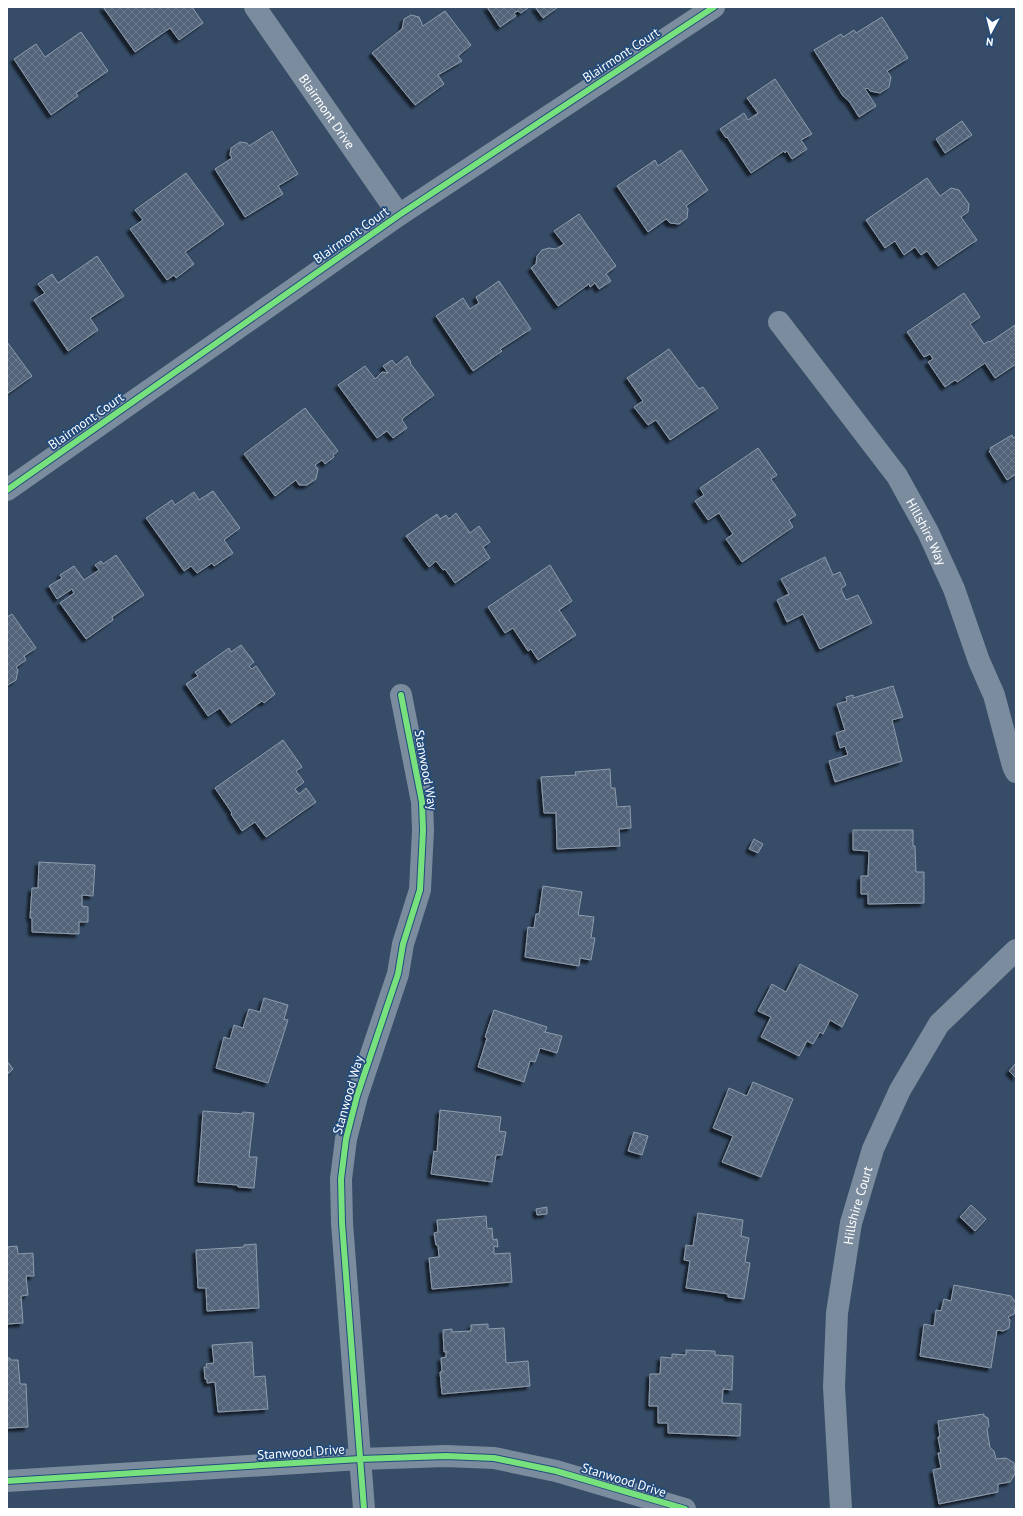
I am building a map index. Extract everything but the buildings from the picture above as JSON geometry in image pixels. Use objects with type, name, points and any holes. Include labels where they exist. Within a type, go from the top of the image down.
[{"type":"street","name":"Blairmont Drive","points":[[255,7],[399,215]]},
{"type":"street","name":"Blairmont Court","points":[[7,490],[399,215],[714,7]]},
{"type":"street","name":"Hillshire Way","points":[[779,322],[897,476],[928,532],[954,589],[979,661],[994,695],[1013,766],[1016,772]]},
{"type":"street","name":"Stanwood Way","points":[[364,1509],[342,1223],[341,1179],[346,1138],[356,1096],[398,974],[403,944],[420,890],[423,830],[422,802],[401,695]]},
{"type":"street","name":"Hillshire Court","points":[[841,1509],[834,1387],[837,1313],[852,1223],[873,1149],[900,1090],[939,1024],[1016,950]]},
{"type":"street","name":"Stanwood Drive","points":[[7,1481],[360,1459],[446,1456],[494,1458],[556,1471],[685,1509]]},
{"type":"cycle path","points":[[7,490],[399,215],[714,7]]},
{"type":"cycle path","points":[[364,1509],[342,1223],[341,1179],[346,1139],[357,1096],[398,974],[403,944],[420,890],[423,830],[422,802],[401,695]]},
{"type":"cycle path","points":[[7,1481],[360,1459],[446,1456],[494,1458],[556,1471],[685,1509]]}]
